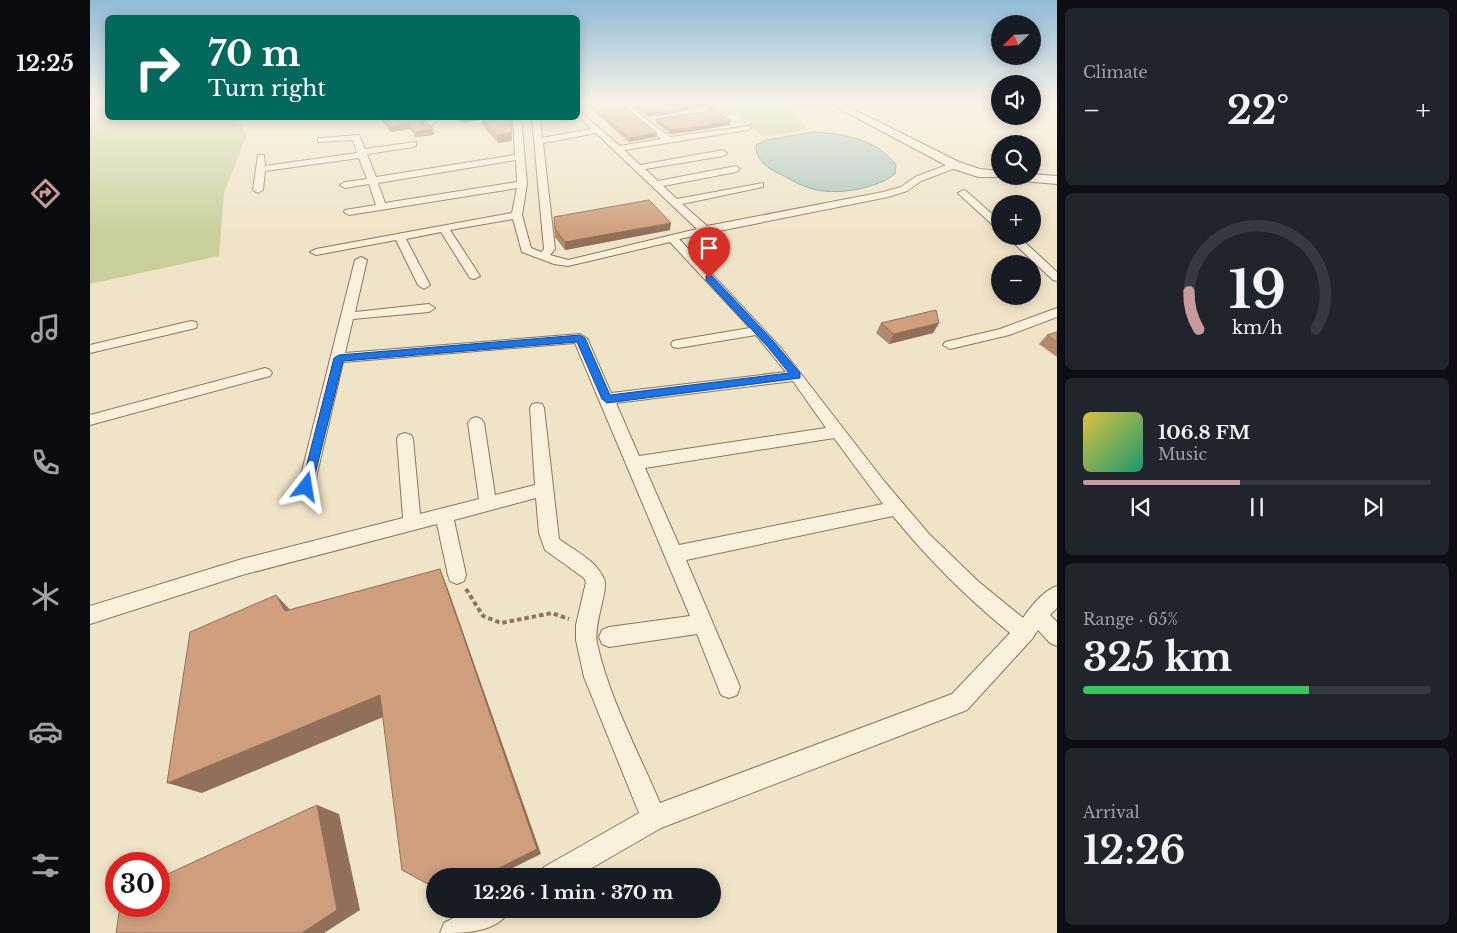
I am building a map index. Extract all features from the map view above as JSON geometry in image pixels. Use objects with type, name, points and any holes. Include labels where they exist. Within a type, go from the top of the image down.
[{"type":"street","points":[[359,147],[382,207]]},
{"type":"street","points":[[261,169],[400,147]]},
{"type":"street","points":[[524,147],[550,249],[543,257]]},
{"type":"street","points":[[535,147],[528,160],[517,215],[526,250],[543,257],[568,263],[705,230],[885,194],[904,189],[918,179],[955,165]]},
{"type":"street","points":[[615,147],[705,230]]},
{"type":"street","points":[[618,149],[632,147]]},
{"type":"street","points":[[920,147],[955,165],[978,173],[991,174]]},
{"type":"street","points":[[638,168],[723,153]]},
{"type":"street","points":[[258,190],[261,169],[260,157]]},
{"type":"street","points":[[345,185],[528,160]]},
{"type":"street","points":[[657,184],[736,169]]},
{"type":"street","points":[[1041,179],[1057,180]]},
{"type":"street","points":[[350,212],[522,184]]},
{"type":"street","points":[[676,202],[760,185]]},
{"type":"street","points":[[963,193],[991,218]]},
{"type":"street","points":[[316,252],[445,230],[517,215]]},
{"type":"street","points":[[445,230],[474,276]]},
{"type":"street","points":[[400,238],[424,284]]},
{"type":"street","points":[[672,238],[758,331],[796,376],[896,508],[959,577],[996,611],[1057,636]]},
{"type":"street","points":[[1021,245],[1057,278]]},
{"type":"street","points":[[306,487],[339,358],[361,260]]},
{"type":"street","points":[[348,316],[429,308]]},
{"type":"street","points":[[950,345],[987,338],[1025,326],[1057,312]]},
{"type":"street","points":[[90,349],[191,326]]},
{"type":"street","points":[[678,344],[758,331]]},
{"type":"street","points":[[339,358],[580,338],[635,462],[729,687]]},
{"type":"street","points":[[90,420],[265,373]]},
{"type":"street","points":[[607,399],[796,376]]},
{"type":"street","points":[[537,408],[551,544],[591,572],[596,582],[586,625],[586,640],[595,677],[654,818]]},
{"type":"street","points":[[476,423],[488,504]]},
{"type":"street","points":[[635,462],[837,432]]},
{"type":"street","points":[[405,439],[412,524]]},
{"type":"street","points":[[90,615],[242,567],[544,489]]},
{"type":"street","points":[[674,554],[896,508]]},
{"type":"street","points":[[444,515],[457,575]]},
{"type":"street","points":[[567,868],[654,818],[959,702],[1057,595]]},
{"type":"street","points":[[609,637],[703,624]]},
{"type":"street","points":[[454,933],[480,918]]},
{"type":"path","points":[[457,575],[483,616],[501,623],[552,613],[586,625]]},
{"type":"green space","points":[[90,147],[242,147],[224,193],[219,256],[90,284]]},
{"type":"water","points":[[756,147],[875,147],[888,156],[896,165],[895,174],[878,183],[858,189],[836,192],[813,189],[795,182],[768,167],[758,156]]},
{"type":"building","points":[[649,200],[671,223],[565,242],[555,229],[554,217]]},
{"type":"building","points":[[936,310],[939,323],[894,334],[881,323]]},
{"type":"building","points":[[1057,332],[1057,342],[1047,335]]},
{"type":"building","points":[[440,569],[537,849],[499,868],[426,868],[426,883],[402,870],[380,695],[167,783],[190,632],[276,595],[285,611]]},
{"type":"building","points":[[317,805],[337,910],[302,933],[116,933],[118,917],[170,917],[170,873]]},
{"type":"route","points":[[306,487],[339,358],[580,338],[607,399],[796,376],[770,344],[709,278]]}]
